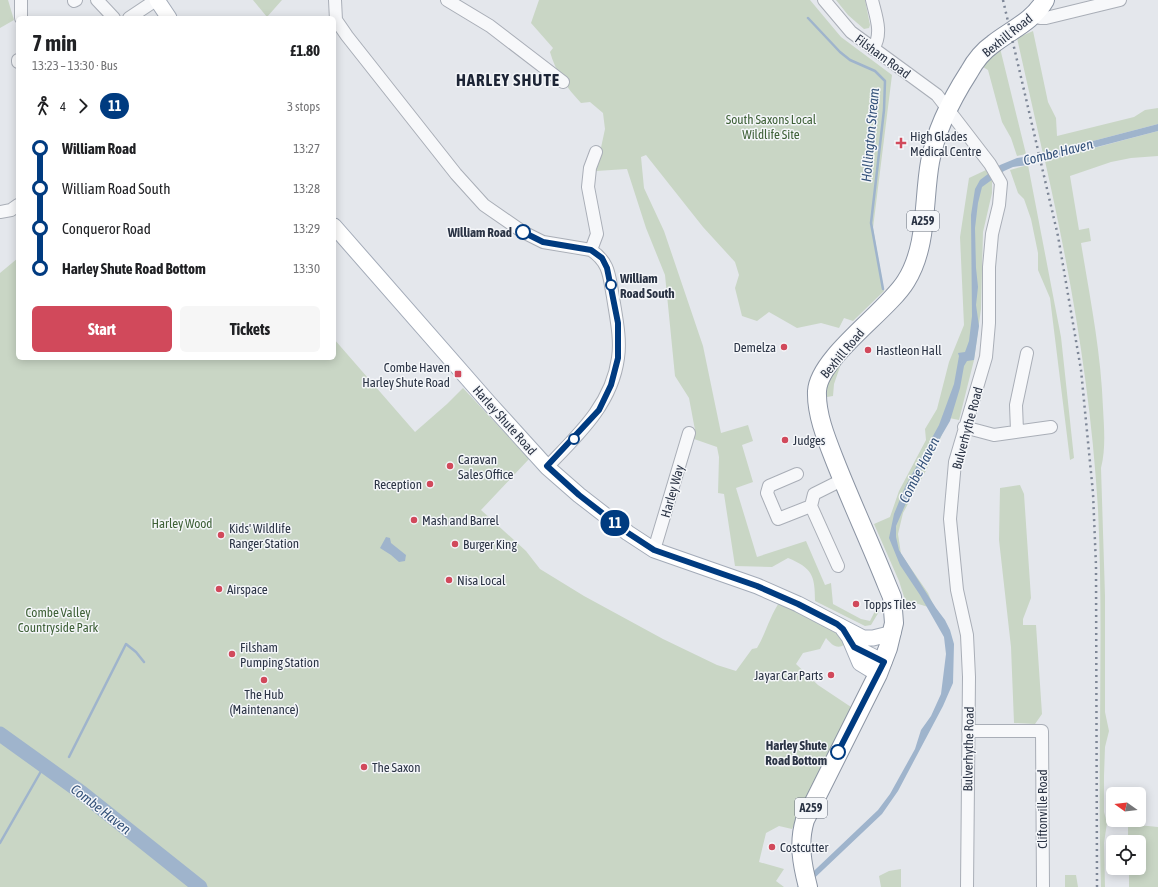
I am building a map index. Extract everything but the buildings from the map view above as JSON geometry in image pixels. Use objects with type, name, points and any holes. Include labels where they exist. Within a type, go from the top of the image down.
[{"type":"highway","name":"Bexhill Road","points":[[806,882],[802,865],[801,840],[805,820],[881,668],[893,633],[892,597],[842,480],[822,426],[817,396],[819,379],[831,362],[898,292],[912,270],[921,240],[930,160],[947,107],[981,54],[1033,16],[1044,0]]},
{"type":"main road","points":[[156,0],[168,16]]},
{"type":"main road","name":"Harley Shute Road","points":[[336,228],[482,396],[547,466],[585,500],[628,533],[654,550],[757,586],[822,616],[843,629],[869,639],[893,633]]},
{"type":"main road","name":"Harley Shute Road","points":[[843,629],[854,647],[860,663],[881,668]]},
{"type":"street","points":[[21,0],[21,16]]},
{"type":"street","points":[[97,0],[112,16]]},
{"type":"street","points":[[133,16],[156,0]]},
{"type":"street","points":[[335,0],[336,16]]},
{"type":"street","points":[[447,0],[490,26],[563,82]]},
{"type":"street","name":"Filsham Road","points":[[824,0],[851,32],[933,91],[947,107]]},
{"type":"street","points":[[872,0],[879,33],[878,41],[873,49]]},
{"type":"street","points":[[1033,16],[1046,18],[1120,0]]},
{"type":"street","points":[[336,20],[456,174],[484,205],[523,232],[543,242],[591,250],[602,258],[607,268],[618,323],[618,358],[611,385],[599,410],[547,466]]},
{"type":"street","name":"Bulverhythe Road","points":[[947,107],[990,164],[1001,183],[999,205],[992,234],[989,267],[989,324],[986,357],[955,462],[950,519],[958,590],[967,635],[969,677],[967,887]]},
{"type":"street","points":[[591,250],[597,234],[588,187],[590,168],[596,152]]},
{"type":"street","points":[[0,212],[11,210],[16,206]]},
{"type":"street","points":[[1018,431],[1016,406],[1027,353]]},
{"type":"street","points":[[964,428],[994,434],[1051,428]]},
{"type":"street","name":"Harley Way","points":[[654,550],[689,432]]},
{"type":"street","points":[[797,474],[769,486],[767,493],[778,519],[811,506]]},
{"type":"street","points":[[838,566],[811,506],[814,494],[842,480]]},
{"type":"street","name":"Cliftonville Road","points":[[968,731],[1042,731],[1043,887]]},
{"type":"green space","points":[[0,0],[8,0],[14,20],[0,28]]},
{"type":"green space","points":[[253,0],[282,0],[268,16],[266,16]]},
{"type":"green space","name":"South Saxons Local Wildlife Site","points":[[539,0],[810,0],[841,37],[892,75],[873,228],[884,291],[853,321],[844,318],[839,328],[821,323],[797,328],[769,312],[757,321],[742,316],[735,288],[739,275],[735,262],[703,227],[646,155],[641,157],[644,188],[664,231],[703,346],[721,433],[748,425],[753,441],[742,445],[753,482],[736,488],[757,557],[806,541],[825,585],[831,583],[833,604],[861,619],[870,621],[878,605],[880,610],[871,625],[865,626],[815,601],[813,579],[807,569],[788,558],[772,567],[735,566],[724,494],[718,493],[719,457],[717,447],[694,439],[695,430],[689,398],[675,376],[665,275],[646,228],[627,169],[596,171],[605,129],[603,113],[590,102],[581,103],[571,92],[559,73],[552,60],[550,52],[553,48],[531,23]]},
{"type":"green space","points":[[836,0],[865,0],[870,25],[869,28],[864,29],[848,15]]},
{"type":"green space","points":[[1033,31],[1048,102],[1056,118],[1057,136],[1134,117],[1145,110],[1158,108],[1158,124],[1043,154],[1017,38]]},
{"type":"green space","points":[[999,44],[1026,154],[1017,156],[1011,138],[1002,122],[988,70],[978,64]]},
{"type":"green space","points":[[1158,131],[1158,156],[1131,158],[1111,162],[1070,176],[1079,230],[1089,228],[1091,241],[1081,243],[1098,346],[1104,423],[1104,446],[1101,468],[1105,596],[1105,712],[1109,731],[1105,747],[1104,776],[1104,812],[1106,827],[1104,843],[1105,887],[1101,887],[1100,556],[1095,465],[1079,334],[1045,161]]},
{"type":"green space","points":[[1028,165],[1061,337],[1074,458],[1070,460],[1050,298],[1038,270],[1038,253],[1031,219],[1024,199],[1018,193],[1010,170]]},
{"type":"green space","points":[[986,170],[992,181],[992,193],[983,232],[981,309],[974,360],[959,420],[949,418],[929,465],[903,513],[898,534],[901,554],[928,593],[935,609],[905,600],[899,581],[874,524],[890,517],[899,491],[926,440],[925,429],[937,409],[949,362],[964,325],[960,237],[969,178]]},
{"type":"green space","points":[[16,260],[16,360],[336,360],[336,341],[415,432],[463,388],[529,459],[481,510],[526,551],[540,569],[584,596],[663,639],[717,665],[736,671],[752,649],[757,648],[781,600],[837,625],[846,643],[838,647],[833,645],[826,638],[820,649],[803,653],[796,664],[818,685],[851,707],[792,829],[779,826],[766,833],[759,862],[784,869],[776,881],[784,887],[0,887],[0,273]]},
{"type":"green space","points":[[839,363],[841,364],[834,384],[833,396],[827,397],[826,386]]},
{"type":"green space","points":[[1020,485],[1024,494],[1031,598],[1023,619],[1023,625],[1036,625],[1042,714],[1035,724],[1014,723],[1011,647],[999,540],[1000,488]]},
{"type":"green space","points":[[1146,826],[1158,827],[1158,887],[1129,887],[1129,875],[1146,875],[1146,835],[1128,835],[1128,827]]},
{"type":"green space","points":[[901,869],[901,887],[881,887],[879,876],[889,871]]},
{"type":"green space","points":[[1065,875],[1076,875],[1078,887],[1065,887]]},
{"type":"water","points":[[1158,124],[1158,131],[1028,165],[1013,167],[1004,171],[982,187],[978,203],[975,228],[978,287],[976,305],[979,326],[974,360],[967,361],[964,366],[960,388],[950,421],[918,476],[896,526],[896,537],[899,550],[950,630],[954,644],[953,683],[943,706],[898,791],[882,814],[805,887],[797,887],[878,810],[890,794],[915,749],[921,730],[931,716],[941,694],[946,654],[944,637],[920,595],[900,565],[889,538],[894,514],[905,487],[939,425],[954,384],[959,356],[958,353],[965,352],[969,341],[972,316],[971,215],[975,189],[980,180],[1000,165],[1017,158],[1043,154]]},
{"type":"water","points":[[386,537],[390,538],[391,543],[406,555],[405,561],[399,562],[380,548]]},
{"type":"waterway","name":"Hollington Stream","points":[[808,18],[840,52],[850,60],[875,71],[885,81],[884,110],[871,223],[883,289]]},
{"type":"waterway","points":[[69,757],[126,644],[136,652],[144,662]]},
{"type":"waterway","name":"Combe Haven","points":[[0,734],[82,793],[200,887]]},
{"type":"waterway","points":[[0,843],[44,766]]},
{"type":"railway","points":[[1003,0],[1058,236],[1081,370],[1093,493],[1096,566],[1097,887]]},
{"type":"bus line","name":"11","points":[[523,232],[543,242],[564,247],[591,250],[602,258],[607,268],[618,323],[618,358],[611,385],[599,410],[583,429],[547,466],[579,495],[628,533],[654,550],[757,586],[798,604],[837,624],[849,637],[854,647],[884,662],[838,752]]},
{"type":"place","name":"High Glades Medical Centre","points":[[901,143]]},
{"type":"place","name":"William Road","points":[[523,232]]},
{"type":"place","name":"William Road South","points":[[611,285]]},
{"type":"place","name":"Demelza","points":[[784,347]]},
{"type":"place","name":"Hastleon Hall","points":[[868,350]]},
{"type":"place","name":"Combe Haven Harley Shute Road","points":[[458,374]]},
{"type":"place","name":"Judges","points":[[785,440]]},
{"type":"place","name":"Caravan Sales Office","points":[[450,466]]},
{"type":"place","name":"Reception","points":[[430,484]]},
{"type":"place","name":"Mash and Barrel","points":[[414,520]]},
{"type":"place","name":"Kids' Wildlife Ranger Station","points":[[221,535]]},
{"type":"place","name":"Burger King","points":[[455,544]]},
{"type":"place","name":"Nisa Local","points":[[449,580]]},
{"type":"place","name":"Airspace","points":[[219,589]]},
{"type":"place","name":"Topps Tiles","points":[[856,604]]},
{"type":"place","name":"Filsham Pumping Station","points":[[232,654]]},
{"type":"place","name":"Jayar Car Parts","points":[[831,675]]},
{"type":"place","name":"The Hub (Maintenance)","points":[[264,680]]},
{"type":"place","name":"Harley Shute Road Bottom","points":[[838,752]]},
{"type":"place","name":"The Saxon","points":[[364,767]]},
{"type":"place","name":"Costcutter","points":[[772,847]]},
{"type":"district","name":"HARLEY SHUTE","points":[[508,80]]},
{"type":"park label","name":"Harley Wood","points":[[182,523]]},
{"type":"park label","name":"Combe Valley Countryside Park","points":[[58,620]]}]
